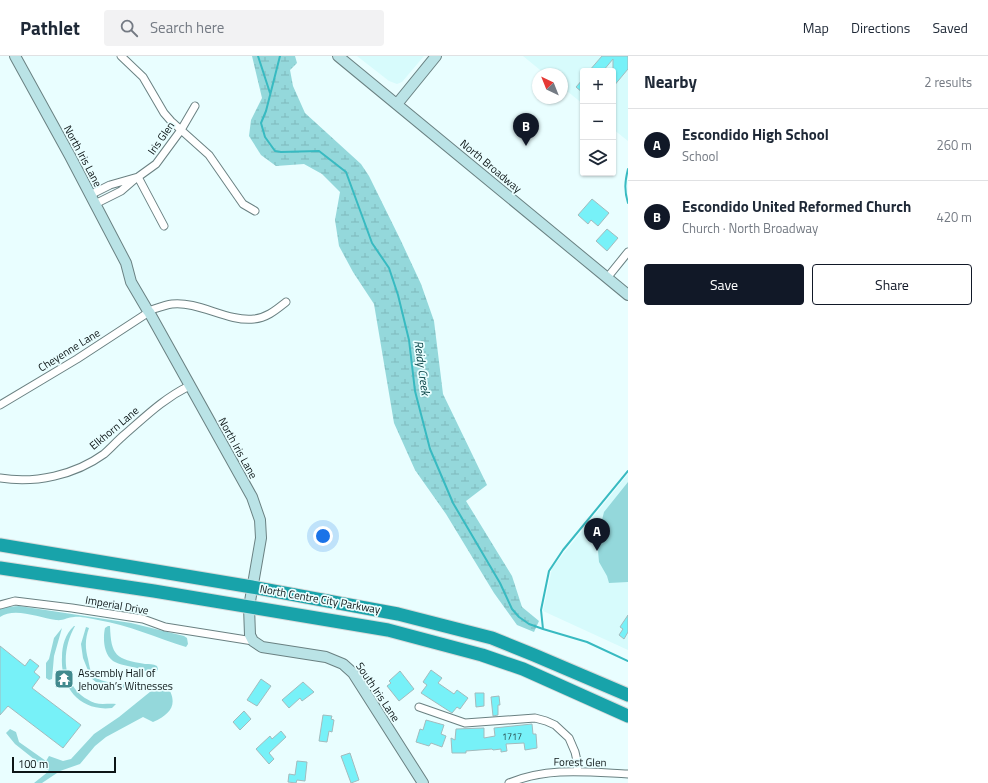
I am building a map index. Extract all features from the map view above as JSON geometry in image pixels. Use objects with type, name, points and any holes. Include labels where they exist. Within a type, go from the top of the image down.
[{"type":"highway","name":"North Centre City Parkway","points":[[0,545],[252,587],[398,614],[492,638],[628,695]]},
{"type":"highway","name":"North Centre City Parkway","points":[[0,568],[146,589],[388,630],[482,655],[523,669],[628,716]]},
{"type":"street","name":"North Iris Lane","points":[[15,56],[126,263],[131,282],[252,497],[260,520],[261,543],[249,606]]},
{"type":"street","points":[[121,56],[143,77],[164,113],[180,130],[209,155],[243,204],[255,211]]},
{"type":"street","name":"North Broadway","points":[[338,56],[628,295]]},
{"type":"street","points":[[397,104],[436,56]]},
{"type":"street","name":"Iris Glen","points":[[93,200],[121,191],[156,164],[195,106]]},
{"type":"street","name":"Iris Glen","points":[[93,200],[110,185],[138,177]]},
{"type":"street","points":[[138,177],[164,226]]},
{"type":"street","points":[[607,278],[628,252]]},
{"type":"street","name":"Cheyenne Lane","points":[[0,405],[77,359],[148,311],[172,304],[186,305],[234,317],[254,319],[267,316],[286,302]]},
{"type":"street","name":"Elkhorn Lane","points":[[0,478],[25,480],[62,475],[89,463],[104,454],[157,405],[172,394],[189,386]]},
{"type":"street","name":"Imperial Drive","points":[[0,604],[15,601],[72,608],[143,619],[165,627],[253,641]]},
{"type":"street","points":[[249,606],[250,635],[253,641]]},
{"type":"street","name":"South Iris Lane","points":[[253,641],[262,647],[326,657],[343,664],[353,673],[424,783]]},
{"type":"street","points":[[419,707],[465,723],[535,718],[546,721],[554,725],[568,738],[575,752],[578,764],[577,771]]},
{"type":"street","name":"Forest Glen","points":[[512,782],[537,774],[562,771],[628,774]]},
{"type":"shaded area","points":[[357,56],[424,56],[402,82],[397,84],[389,81]]},
{"type":"shaded area","points":[[523,56],[628,56],[628,141],[616,131],[616,68],[580,68],[580,102],[568,92],[568,68],[538,68]]},
{"type":"shaded area","points":[[628,474],[628,650],[543,611],[552,568]]},
{"type":"green space","points":[[252,56],[295,56],[297,63],[290,70],[293,86],[305,113],[361,164],[369,176],[401,241],[421,284],[434,321],[443,394],[487,485],[466,501],[512,576],[522,607],[539,621],[534,632],[517,625],[494,593],[446,514],[415,470],[394,423],[374,304],[353,272],[339,246],[335,220],[340,192],[322,174],[304,164],[276,166],[261,155],[249,136],[251,120],[262,98]]},
{"type":"green space","points":[[628,482],[628,582],[609,583],[607,576],[599,562],[597,539],[604,512]]},
{"type":"green space","points":[[19,606],[131,623],[184,636],[187,638],[188,644],[186,647],[120,625],[83,617],[72,617],[59,620],[13,613],[0,617],[0,609]]},
{"type":"green space","points":[[74,626],[67,648],[66,659],[70,680],[75,689],[84,697],[98,704],[116,704],[112,708],[90,706],[82,702],[74,695],[64,678],[62,668],[63,644],[66,636]]},
{"type":"green space","points":[[110,626],[114,650],[121,658],[157,666],[158,669],[156,673],[118,664],[113,661],[107,654],[104,641],[105,628]]},
{"type":"green space","points":[[86,627],[89,628],[86,647],[92,674],[96,678],[108,682],[141,684],[141,686],[128,688],[111,687],[96,682],[91,678],[83,658],[81,644]]},
{"type":"green space","points":[[62,628],[54,656],[52,679],[49,680],[46,678],[46,663],[49,659],[54,638]]},
{"type":"green space","points":[[161,683],[165,683],[173,701],[172,706],[165,715],[153,722],[143,717],[106,737],[95,746],[80,764],[60,771],[42,783],[34,783],[49,771],[15,744],[6,733],[10,729],[16,732],[19,742],[46,761],[49,756],[63,761],[71,759],[94,734],[119,717]]},
{"type":"building","points":[[602,56],[628,56],[628,69],[616,83],[616,68],[613,68],[613,59],[606,68],[592,68]]},
{"type":"building","points":[[580,82],[580,90],[576,87]]},
{"type":"building","points":[[592,199],[609,213],[598,226],[591,220],[588,224],[578,215]]},
{"type":"building","points":[[607,229],[618,238],[607,251],[596,241]]},
{"type":"building","points":[[628,615],[628,632],[624,639],[619,635],[623,629],[620,627]]},
{"type":"building","points":[[0,646],[25,666],[30,659],[39,666],[34,672],[40,677],[32,688],[81,725],[63,748],[8,706],[0,715]]},
{"type":"building","points":[[431,670],[442,678],[438,683],[454,694],[457,690],[468,698],[460,709],[457,707],[452,713],[421,693],[427,685],[423,682]]},
{"type":"building","points":[[400,671],[414,689],[399,701],[387,686],[391,683],[389,681]]},
{"type":"building","points":[[261,679],[271,686],[257,706],[247,700]]},
{"type":"building","points":[[303,682],[314,692],[302,701],[300,698],[289,708],[282,700]]},
{"type":"building","points":[[475,693],[484,693],[484,706],[476,707]]},
{"type":"building","points":[[499,696],[500,705],[498,705],[498,715],[493,716],[491,697]]},
{"type":"building","points":[[244,711],[251,719],[240,730],[233,722]]},
{"type":"building","points":[[323,715],[332,716],[331,719],[334,720],[332,732],[329,731],[327,742],[319,741]]},
{"type":"building","points":[[426,720],[444,725],[441,734],[446,736],[442,747],[431,743],[429,746],[416,742],[420,729],[423,730]]},
{"type":"building","points":[[532,724],[533,734],[536,734],[537,748],[525,750],[524,743],[506,744],[507,751],[501,752],[501,749],[492,749],[466,751],[466,753],[452,753],[451,738],[455,740],[456,729],[484,728],[484,738],[495,736],[494,728]]},
{"type":"building","points":[[281,731],[286,737],[269,753],[274,759],[269,764],[256,749],[270,736],[272,739]]},
{"type":"building","points":[[350,753],[359,780],[351,783],[341,756]]},
{"type":"building","points":[[297,761],[307,762],[305,781],[297,780],[296,783],[288,782],[289,774],[295,775]]},
{"type":"waterway","points":[[258,56],[270,93]]},
{"type":"waterway","name":"Reidy Creek","points":[[280,56],[266,111],[261,123],[265,137],[275,151],[319,151],[346,172],[372,243],[389,268],[398,295],[409,340],[415,391],[430,449],[453,503],[500,583],[512,609],[519,617],[529,624],[587,642],[628,661]]},
{"type":"waterway","points":[[628,169],[625,186],[628,203]]},
{"type":"waterway","points":[[543,629],[541,610],[549,571],[563,550],[628,471]]},
{"type":"place","name":"Escondido United Reformed Church","points":[[526,146]]},
{"type":"place","name":"Escondido High School","points":[[597,551]]},
{"type":"place","name":"Assembly Hall of Jehovah’s Witnesses","points":[[64,679]]}]
